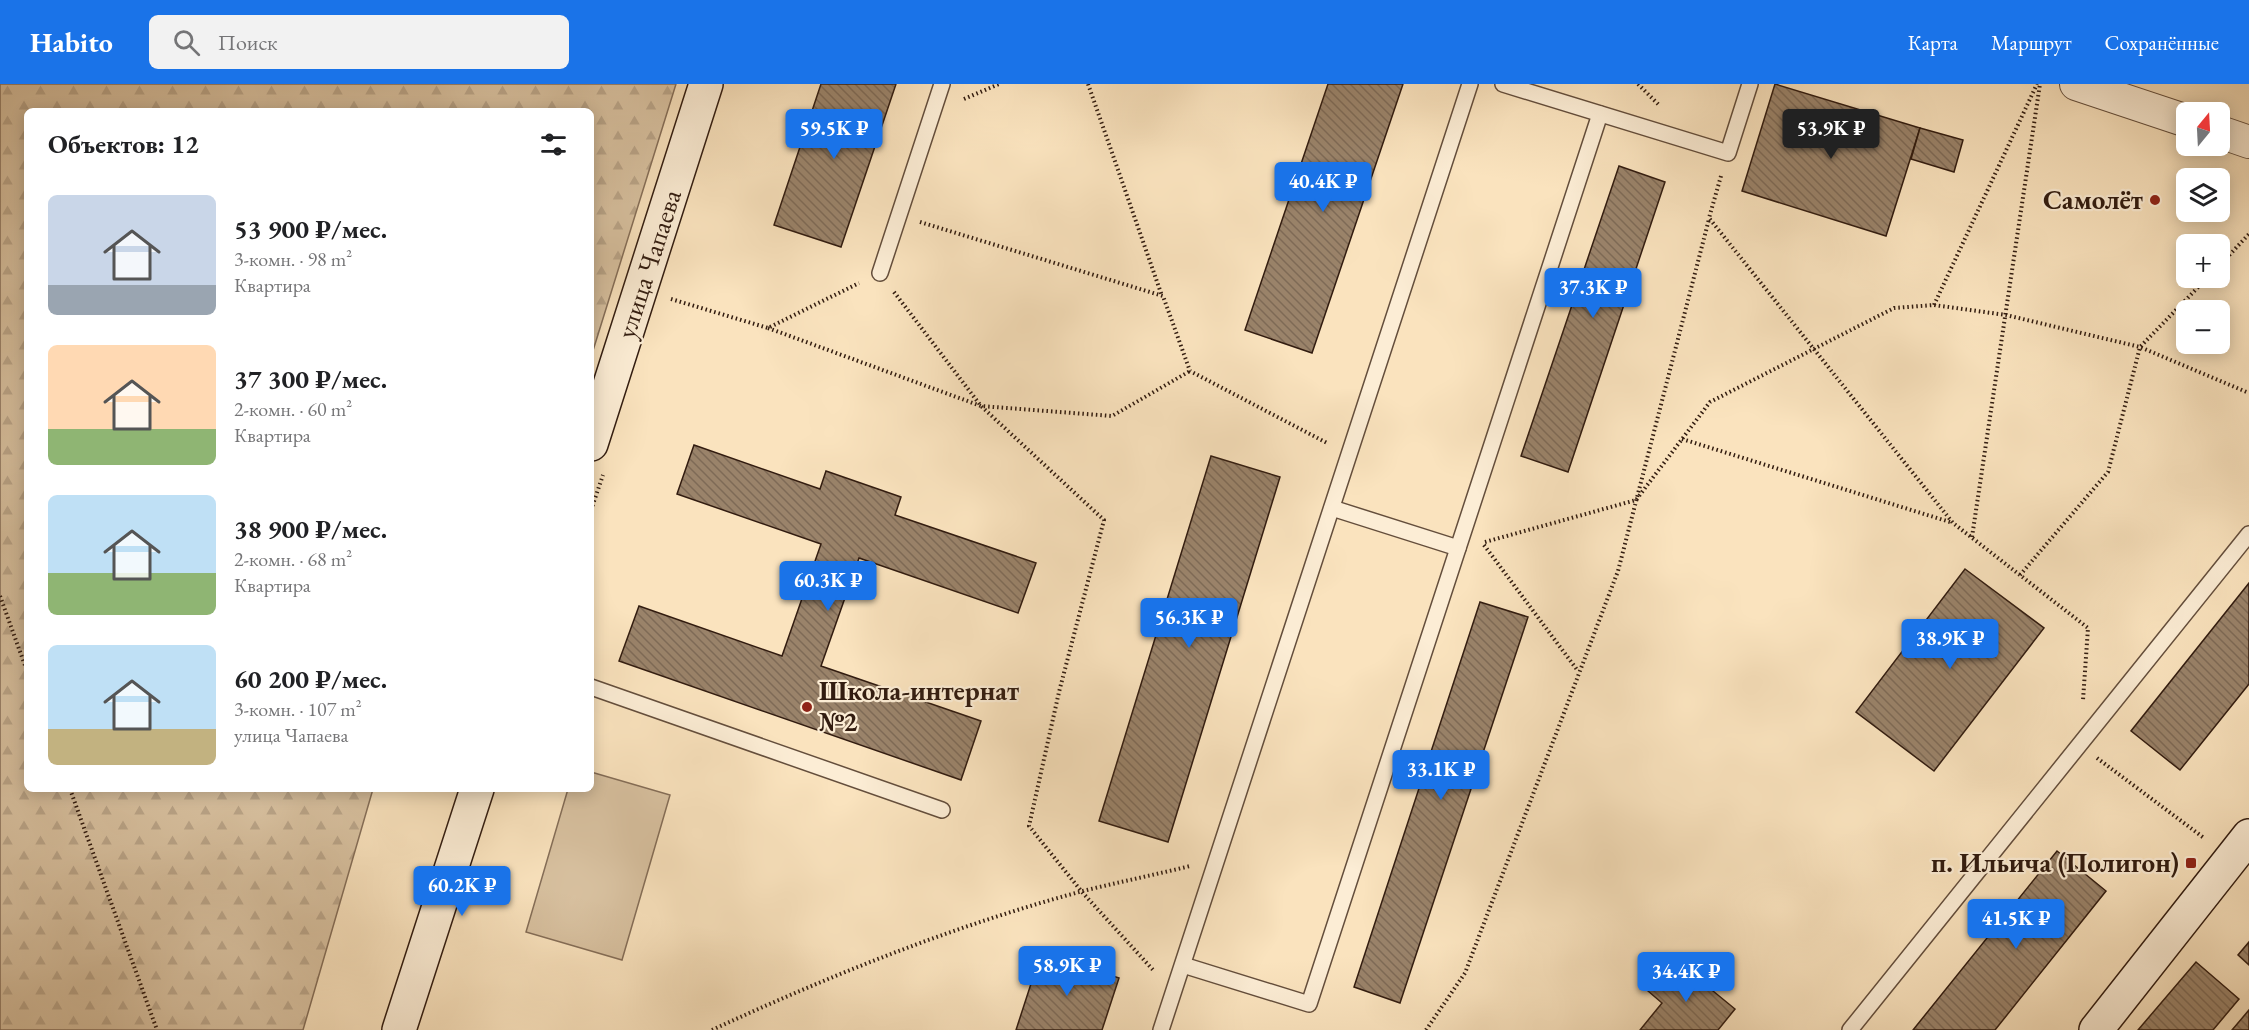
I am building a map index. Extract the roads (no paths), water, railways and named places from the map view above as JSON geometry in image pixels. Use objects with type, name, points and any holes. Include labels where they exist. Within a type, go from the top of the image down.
[{"type":"street","name":"улица Чапаева","points":[[594,435],[706,84]]},
{"type":"street","points":[[2076,84],[2176,117]]},
{"type":"street","points":[[2230,135],[2249,142]]},
{"type":"street","points":[[399,1030],[476,792]]},
{"type":"street","points":[[2096,1030],[2240,847]]},
{"type":"lane","points":[[880,273],[942,84]]},
{"type":"lane","points":[[1161,1030],[1470,84]]},
{"type":"lane","points":[[1503,84],[1728,153],[1750,84]]},
{"type":"lane","points":[[1183,965],[1309,1004],[1600,114]]},
{"type":"lane","points":[[1332,507],[1458,548]]},
{"type":"lane","points":[[1850,1030],[2249,534]]},
{"type":"lane","points":[[594,688],[942,810]]},
{"type":"place","name":"Самолёт","points":[[2155,200]]},
{"type":"place","name":"Школа-интернат №2","points":[[807,707]]},
{"type":"place","name":"п. Ильича (Полигон)","points":[[2191,863]]}]
